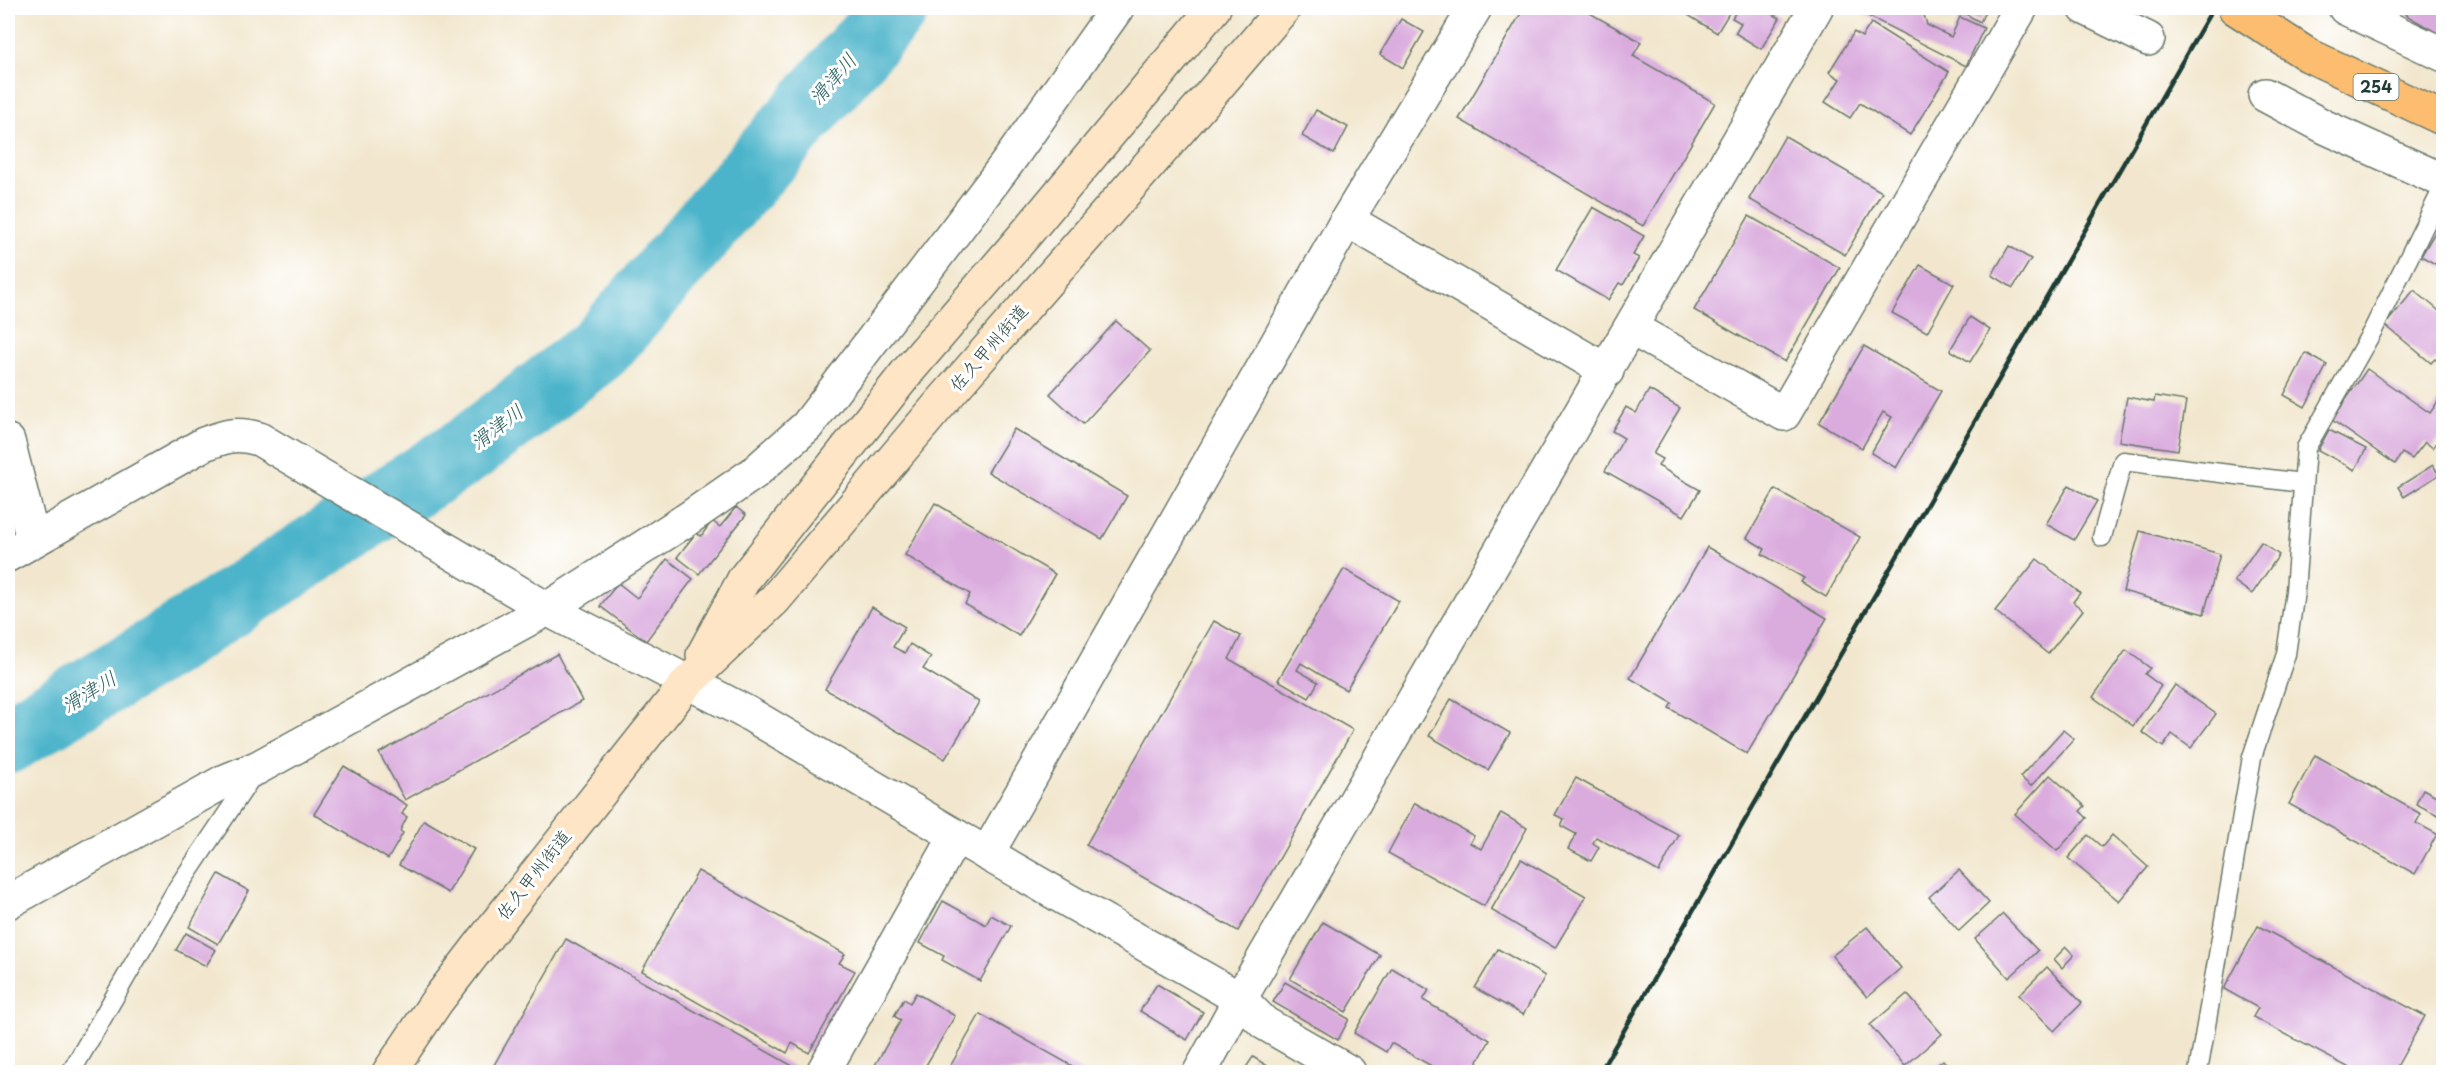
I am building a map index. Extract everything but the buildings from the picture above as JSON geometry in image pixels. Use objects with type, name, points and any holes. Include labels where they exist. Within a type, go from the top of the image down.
[{"type":"highway","name":"254","points":[[2213,8],[2444,119]]},
{"type":"highway","name":"254","points":[[2235,8],[2308,55]]},
{"type":"main road","name":"佐久甲州街道","points":[[687,683],[744,579],[908,371],[1214,8]]},
{"type":"main road","name":"佐久甲州街道","points":[[389,1072],[437,1001],[496,923],[687,683],[775,598],[1284,8]]},
{"type":"street","points":[[8,902],[222,782],[257,768],[542,606],[686,520],[754,473],[807,426],[1008,162],[1117,8]]},
{"type":"street","points":[[987,854],[1347,220],[1475,8]]},
{"type":"street","points":[[1200,1072],[1240,999],[1816,8]]},
{"type":"street","points":[[1631,328],[1784,414],[2021,8]]},
{"type":"street","points":[[2085,8],[2148,39]]},
{"type":"street","points":[[2345,8],[2444,55]]},
{"type":"street","points":[[2265,95],[2325,127],[2444,184]]},
{"type":"street","points":[[1347,220],[1607,371]]},
{"type":"street","points":[[8,441],[20,548],[204,444],[228,435],[245,434],[280,449],[542,606],[751,715],[1240,999],[1264,1023],[1349,1072]]},
{"type":"street","points":[[823,1072],[956,836]]},
{"type":"lane","points":[[2198,1072],[2252,757],[2286,654],[2295,591],[2306,447],[2373,330],[2444,184]]},
{"type":"lane","points":[[2102,537],[2123,461],[2302,483]]},
{"type":"lane","points":[[71,1072],[177,887],[257,768]]},
{"type":"waterway","name":"滑津川","points":[[8,740],[169,643],[470,448],[600,348],[895,8]]},
{"type":"railway","points":[[1600,1072],[2213,8]]}]
